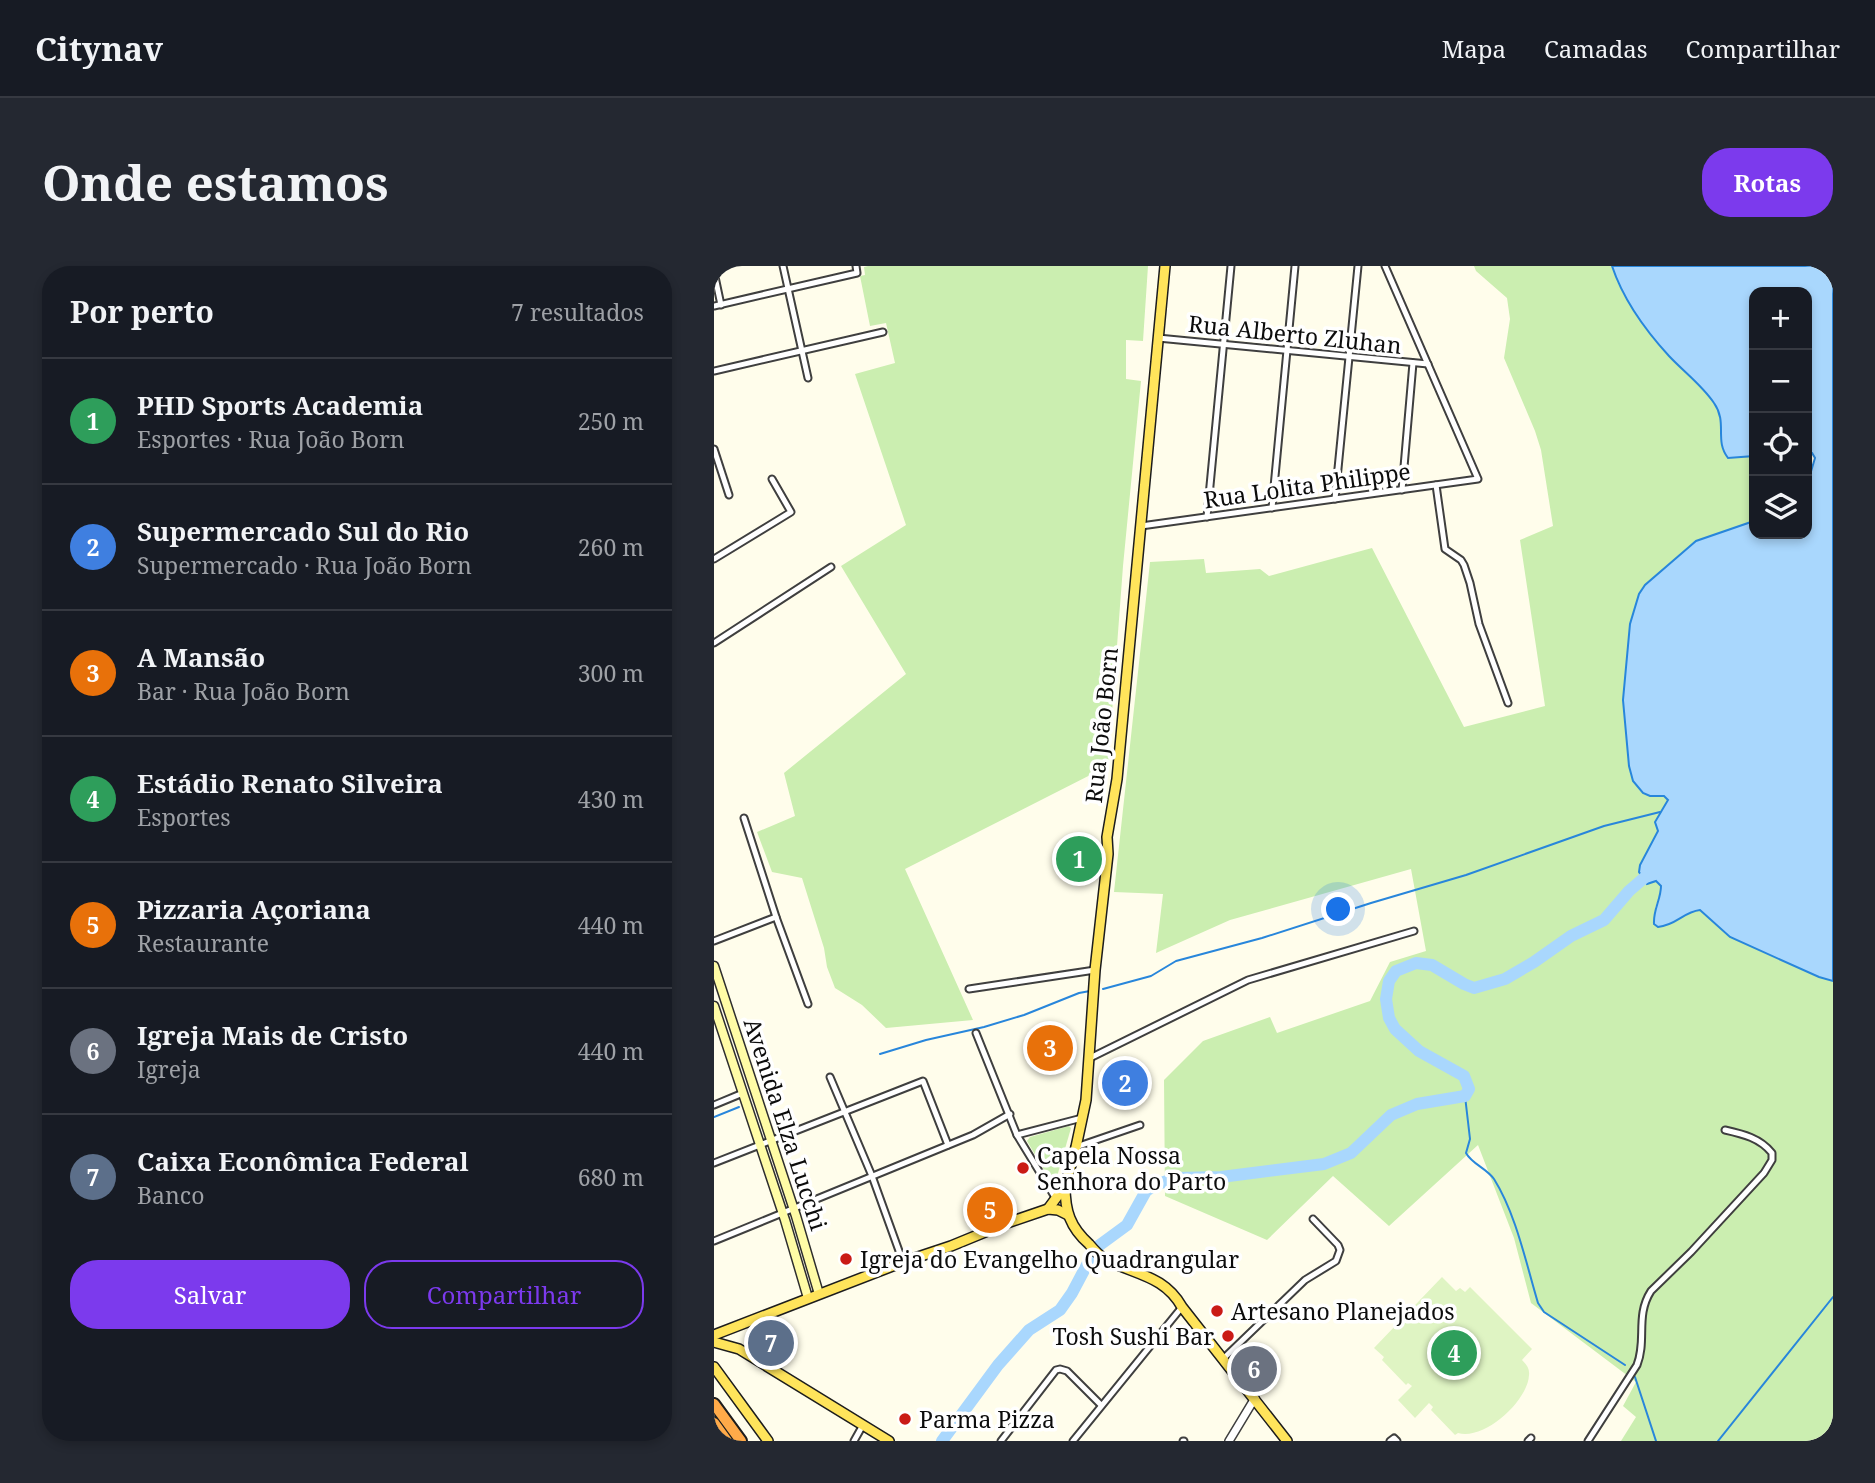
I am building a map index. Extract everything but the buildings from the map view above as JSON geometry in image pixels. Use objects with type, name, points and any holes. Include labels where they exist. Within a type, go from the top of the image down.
[{"type":"highway","points":[[714,1404],[741,1441]]},
{"type":"highway","points":[[714,1423],[727,1441]]},
{"type":"main road","name":"Rua João Born","points":[[1065,1186],[1086,1100],[1095,970],[1108,854],[1107,837],[1116,779],[1165,266]]},
{"type":"main road","name":"Avenida Elza Lucchi","points":[[714,966],[794,1209],[819,1294]]},
{"type":"main road","name":"Avenida Elza Lucchi","points":[[714,1006],[783,1213],[808,1298]]},
{"type":"main road","points":[[1048,1209],[1065,1186]]},
{"type":"main road","points":[[1065,1186],[1069,1215],[1079,1236],[1104,1259],[1152,1279],[1175,1294],[1182,1307],[1287,1441]]},
{"type":"main road","points":[[714,1335],[1048,1209],[1069,1215]]},
{"type":"main road","points":[[739,1349],[736,1339],[740,1325]]},
{"type":"main road","points":[[714,1342],[739,1349],[889,1441]]},
{"type":"main road","points":[[714,1367],[768,1441]]},
{"type":"street","points":[[783,266],[808,378]]},
{"type":"street","points":[[1207,517],[1231,266]]},
{"type":"street","points":[[1272,508],[1295,266]]},
{"type":"street","points":[[1335,499],[1358,266]]},
{"type":"street","points":[[1385,266],[1428,364]]},
{"type":"street","points":[[714,306],[857,269]]},
{"type":"street","points":[[714,272],[721,304]]},
{"type":"street","points":[[714,372],[883,332]]},
{"type":"street","name":"Rua Alberto Zluhan","points":[[1158,338],[1428,364]]},
{"type":"street","points":[[1402,490],[1413,363]]},
{"type":"street","name":"Rua Lolita Philippe","points":[[1141,526],[1478,479],[1428,364]]},
{"type":"street","points":[[714,449],[729,495]]},
{"type":"street","points":[[714,559],[791,512],[772,479]]},
{"type":"street","points":[[1436,485],[1445,549],[1464,565],[1477,616],[1508,703]]},
{"type":"street","points":[[714,643],[831,566]]},
{"type":"street","points":[[744,818],[808,1004]]},
{"type":"street","points":[[714,941],[776,917]]},
{"type":"street","points":[[1090,1058],[1248,980],[1414,931]]},
{"type":"street","points":[[969,989],[1095,970]]},
{"type":"street","points":[[976,1033],[1017,1135],[1056,1199]]},
{"type":"street","points":[[830,1077],[872,1176],[903,1262]]},
{"type":"street","points":[[714,1163],[923,1081],[948,1145]]},
{"type":"street","points":[[714,1105],[743,1093]]},
{"type":"street","points":[[714,1241],[973,1135],[1010,1114]]},
{"type":"street","points":[[1017,1135],[1082,1118]]},
{"type":"street","points":[[1076,1147],[1140,1125]]},
{"type":"street","points":[[1588,1441],[1641,1356],[1642,1313],[1647,1297],[1769,1165],[1772,1153],[1767,1146],[1753,1137],[1725,1130]]},
{"type":"street","points":[[1224,1358],[1305,1280],[1336,1261],[1339,1255],[1338,1245],[1313,1219]]},
{"type":"street","points":[[1073,1441],[1182,1307]]},
{"type":"street","points":[[1001,1441],[1056,1370],[1067,1371],[1101,1405]]},
{"type":"street","points":[[1229,1441],[1255,1398]]},
{"type":"street","points":[[854,1441],[863,1425]]},
{"type":"green space","points":[[1148,266],[1143,341],[1126,340],[1126,379],[1141,381],[1123,566],[1108,766],[905,869],[973,1020],[886,1028],[862,1005],[835,988],[802,878],[772,872],[757,832],[795,816],[784,773],[906,674],[841,566],[906,525],[855,374],[895,363],[886,323],[870,326],[860,276],[865,275],[864,267]]},
{"type":"green space","points":[[1474,266],[1612,266],[1622,290],[1644,325],[1714,403],[1720,417],[1722,445],[1728,458],[1749,456],[1749,523],[1730,530],[1642,588],[1630,624],[1628,759],[1631,774],[1668,800],[1655,821],[1658,831],[1639,872],[1661,886],[1655,908],[1656,926],[1669,924],[1688,913],[1700,910],[1730,937],[1833,981],[1833,1441],[1621,1441],[1636,1417],[1623,1406],[1636,1382],[1531,1303],[1514,1238],[1478,1145],[1389,1226],[1333,1176],[1267,1240],[1165,1196],[1164,1080],[1203,1041],[1270,1017],[1277,1033],[1370,1001],[1390,962],[1426,951],[1411,869],[1230,920],[1156,953],[1163,894],[1114,892],[1150,562],[1204,559],[1206,573],[1260,569],[1269,576],[1372,548],[1464,727],[1545,706],[1520,540],[1553,526],[1541,450],[1504,358],[1510,319],[1507,298],[1476,271]]},
{"type":"green space","points":[[1069,1126],[1071,1128],[1054,1187],[1027,1141],[1030,1137]]},
{"type":"green space","points":[[1442,1277],[1456,1291],[1460,1288],[1465,1292],[1470,1287],[1532,1349],[1522,1360],[1529,1373],[1527,1385],[1513,1407],[1492,1425],[1468,1434],[1455,1435],[1431,1410],[1433,1407],[1429,1403],[1415,1418],[1398,1400],[1412,1386],[1408,1383],[1406,1385],[1374,1348]]},
{"type":"water","points":[[1612,266],[1833,266],[1833,981],[1730,937],[1700,910],[1665,926],[1658,927],[1654,924],[1661,886],[1656,881],[1647,884],[1639,872],[1658,831],[1655,822],[1668,800],[1664,796],[1643,793],[1633,781],[1629,766],[1623,700],[1630,624],[1639,594],[1645,585],[1696,541],[1749,523],[1749,539],[1812,539],[1812,468],[1815,458],[1812,453],[1812,287],[1749,287],[1749,456],[1728,458],[1722,445],[1720,418],[1714,403],[1669,356],[1644,325],[1622,290]]},
{"type":"waterway","points":[[1103,989],[1151,976],[1176,961],[1262,938],[1466,875],[1604,826],[1660,812]]},
{"type":"waterway","points":[[1097,1247],[1127,1225],[1146,1191],[1155,1185],[1176,1178],[1221,1177],[1324,1164],[1351,1153],[1391,1115],[1417,1104],[1465,1096],[1469,1089],[1464,1076],[1419,1051],[1395,1029],[1389,1018],[1386,999],[1389,981],[1396,971],[1416,963],[1432,965],[1474,988],[1505,979],[1571,936],[1604,920],[1644,878]]},
{"type":"waterway","points":[[880,1054],[984,1027],[1090,991]]},
{"type":"waterway","points":[[1465,1096],[1470,1139],[1466,1153],[1491,1175],[1502,1193],[1520,1239],[1538,1303],[1544,1312],[1625,1365]]},
{"type":"waterway","points":[[714,1117],[739,1107]]},
{"type":"waterway","points":[[942,1441],[998,1365],[1029,1330],[1060,1310],[1090,1259]]},
{"type":"waterway","points":[[1718,1441],[1833,1297]]},
{"type":"waterway","points":[[1635,1377],[1656,1441]]},
{"type":"place","name":"PHD Sports Academia","points":[[1079,859]]},
{"type":"place","name":"A Mansão","points":[[1050,1048]]},
{"type":"place","name":"Supermercado Sul do Rio","points":[[1125,1083]]},
{"type":"place","name":"Capela Nossa Senhora do Parto","points":[[1023,1168]]},
{"type":"place","name":"Pizzaria Açoriana","points":[[990,1210]]},
{"type":"place","name":"Igreja do Evangelho Quadrangular","points":[[846,1259]]},
{"type":"place","name":"Artesano Planejados","points":[[1217,1311]]},
{"type":"place","name":"Tosh Sushi Bar","points":[[1228,1336]]},
{"type":"place","name":"Caixa Econômica Federal","points":[[771,1343]]},
{"type":"place","name":"Estádio Renato Silveira","points":[[1454,1353]]},
{"type":"place","name":"Igreja Mais de Cristo","points":[[1254,1369]]},
{"type":"place","name":"Parma Pizza","points":[[905,1419]]}]
